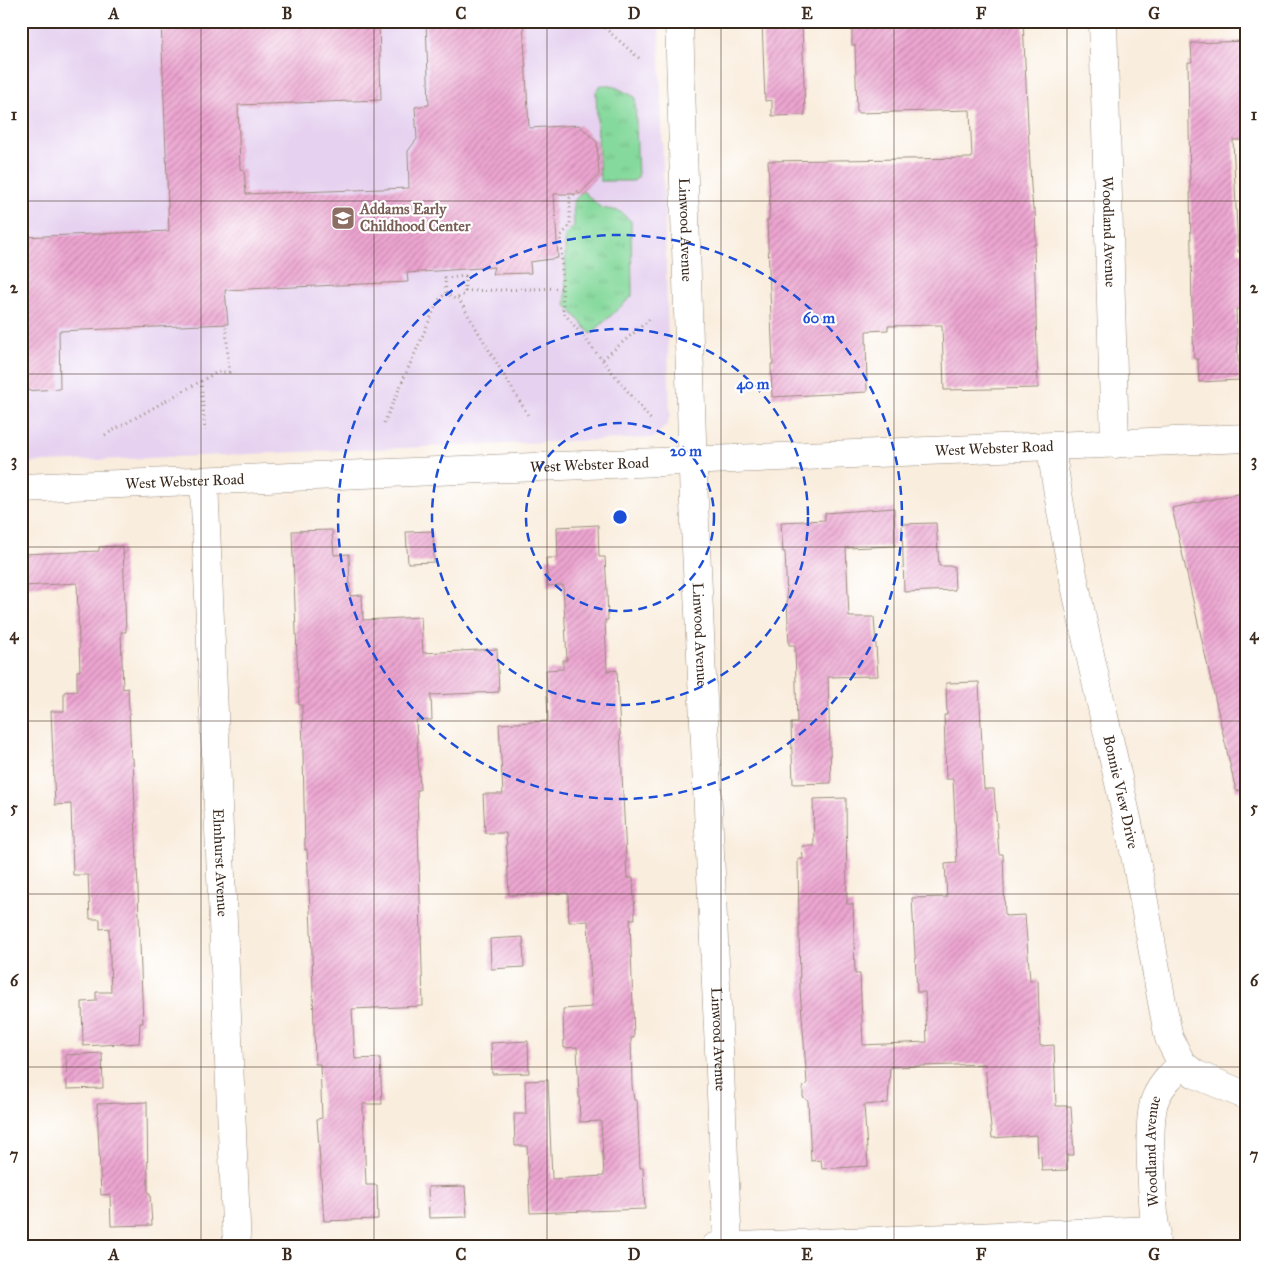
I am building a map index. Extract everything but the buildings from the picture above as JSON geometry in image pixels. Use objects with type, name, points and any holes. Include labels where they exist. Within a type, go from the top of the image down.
[{"type":"street","name":"Linwood Avenue","points":[[679,21],[693,461],[728,1246]]},
{"type":"street","name":"Woodland Avenue","points":[[1103,21],[1115,444]]},
{"type":"street","name":"West Webster Road","points":[[21,488],[1247,438]]},
{"type":"street","name":"Bonnie View Drive","points":[[1051,447],[1057,488],[1080,601],[1132,840],[1167,1029],[1169,1038],[1182,1064]]},
{"type":"street","name":"Elmhurst Avenue","points":[[204,480],[236,1247]]},
{"type":"street","name":"Woodland Avenue","points":[[1156,1238],[1151,1121],[1155,1098],[1166,1080],[1182,1064]]},
{"type":"street","points":[[1182,1064],[1196,1074],[1247,1096]]},
{"type":"street","points":[[715,1247],[1156,1238]]},
{"type":"path","points":[[597,21],[641,60]]},
{"type":"path","points":[[578,191],[570,198],[570,225],[561,236],[563,312],[652,421]]},
{"type":"path","points":[[384,423],[438,301],[446,293],[445,278],[465,276],[466,294],[455,299],[446,293]]},
{"type":"path","points":[[466,291],[562,288]]},
{"type":"path","points":[[458,298],[529,417]]},
{"type":"path","points":[[603,359],[651,318]]},
{"type":"path","points":[[105,435],[218,372],[229,372],[226,327]]},
{"type":"path","points":[[201,381],[205,430]]},
{"type":"shaded area","name":"Addams Early Childhood Center","points":[[21,21],[659,21],[670,415],[667,424],[654,438],[21,463]]},
{"type":"green space","points":[[601,85],[611,85],[635,97],[638,177],[634,181],[600,181],[596,92]]},
{"type":"green space","points":[[583,191],[601,208],[619,211],[631,221],[632,296],[591,334],[566,305],[565,235],[574,226],[573,202]]},
{"type":"place","name":"Addams Early Childhood Center","points":[[343,218]]}]
